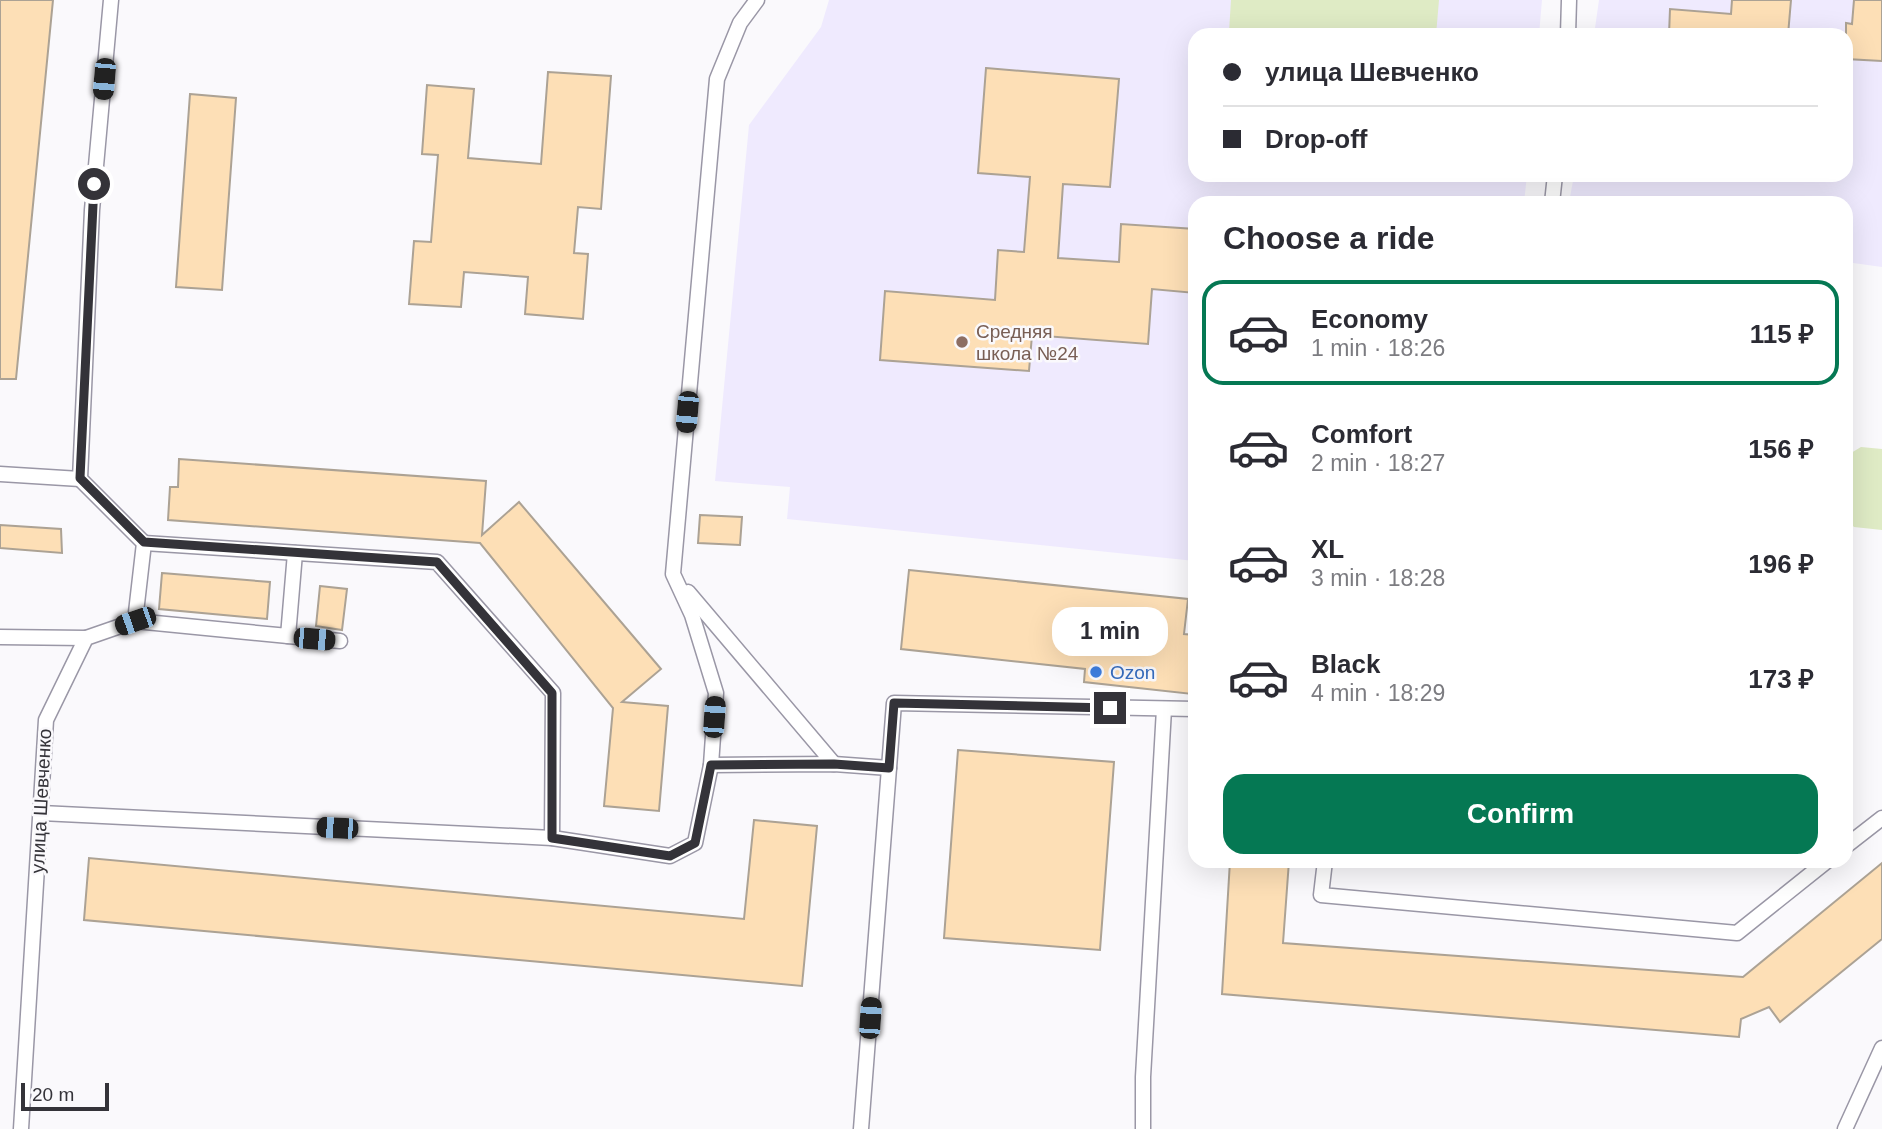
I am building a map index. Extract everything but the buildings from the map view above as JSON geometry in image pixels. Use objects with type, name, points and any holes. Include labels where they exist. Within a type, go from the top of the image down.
[{"type":"lane","points":[[80,478],[92,210],[111,0]]},
{"type":"lane","points":[[41,813],[552,838],[670,856],[695,843],[711,765],[716,693],[692,614],[673,575],[717,79],[740,23],[757,0]]},
{"type":"lane","points":[[1568,28],[1569,0]]},
{"type":"lane","points":[[0,474],[80,478],[144,542],[437,562],[552,693],[552,838]]},
{"type":"lane","points":[[135,621],[144,542]]},
{"type":"lane","points":[[288,636],[295,553]]},
{"type":"lane","points":[[673,575],[834,764]]},
{"type":"lane","points":[[0,637],[86,638],[135,621],[340,641]]},
{"type":"lane","name":"улица Шевченко","points":[[22,1129],[46,720],[86,638]]},
{"type":"lane","points":[[861,1129],[894,703],[1188,709]]},
{"type":"lane","points":[[1143,1129],[1143,1077],[1164,709]]},
{"type":"lane","points":[[711,765],[834,764],[889,768]]},
{"type":"lane","points":[[1853,840],[1882,817]]},
{"type":"lane","points":[[1324,868],[1321,895],[1737,933],[1818,868]]},
{"type":"lane","points":[[1845,1129],[1882,1048]]},
{"type":"shaded area","name":"Средняя школа №24","points":[[829,0],[1542,0],[1540,28],[1188,28],[1188,182],[1526,182],[1525,196],[1188,196],[1188,560],[787,519],[790,487],[715,481],[749,125],[821,27]]},
{"type":"shaded area","points":[[1599,0],[1882,0],[1882,267],[1853,263],[1853,196],[1570,196],[1573,182],[1853,182],[1853,28],[1595,28]]},
{"type":"green space","points":[[1231,0],[1439,0],[1437,28],[1229,28]]},
{"type":"green space","points":[[1861,447],[1882,449],[1882,530],[1853,526],[1853,452]]},
{"type":"place","name":"Средняя школа №24","points":[[962,342]]},
{"type":"place","name":"Ozon","points":[[1096,672]]},
{"type":"route","points":[[94,184],[80,478],[144,542],[437,562],[552,693],[552,838],[670,856],[695,843],[711,765],[834,764],[889,768],[894,703],[1110,708]]}]
